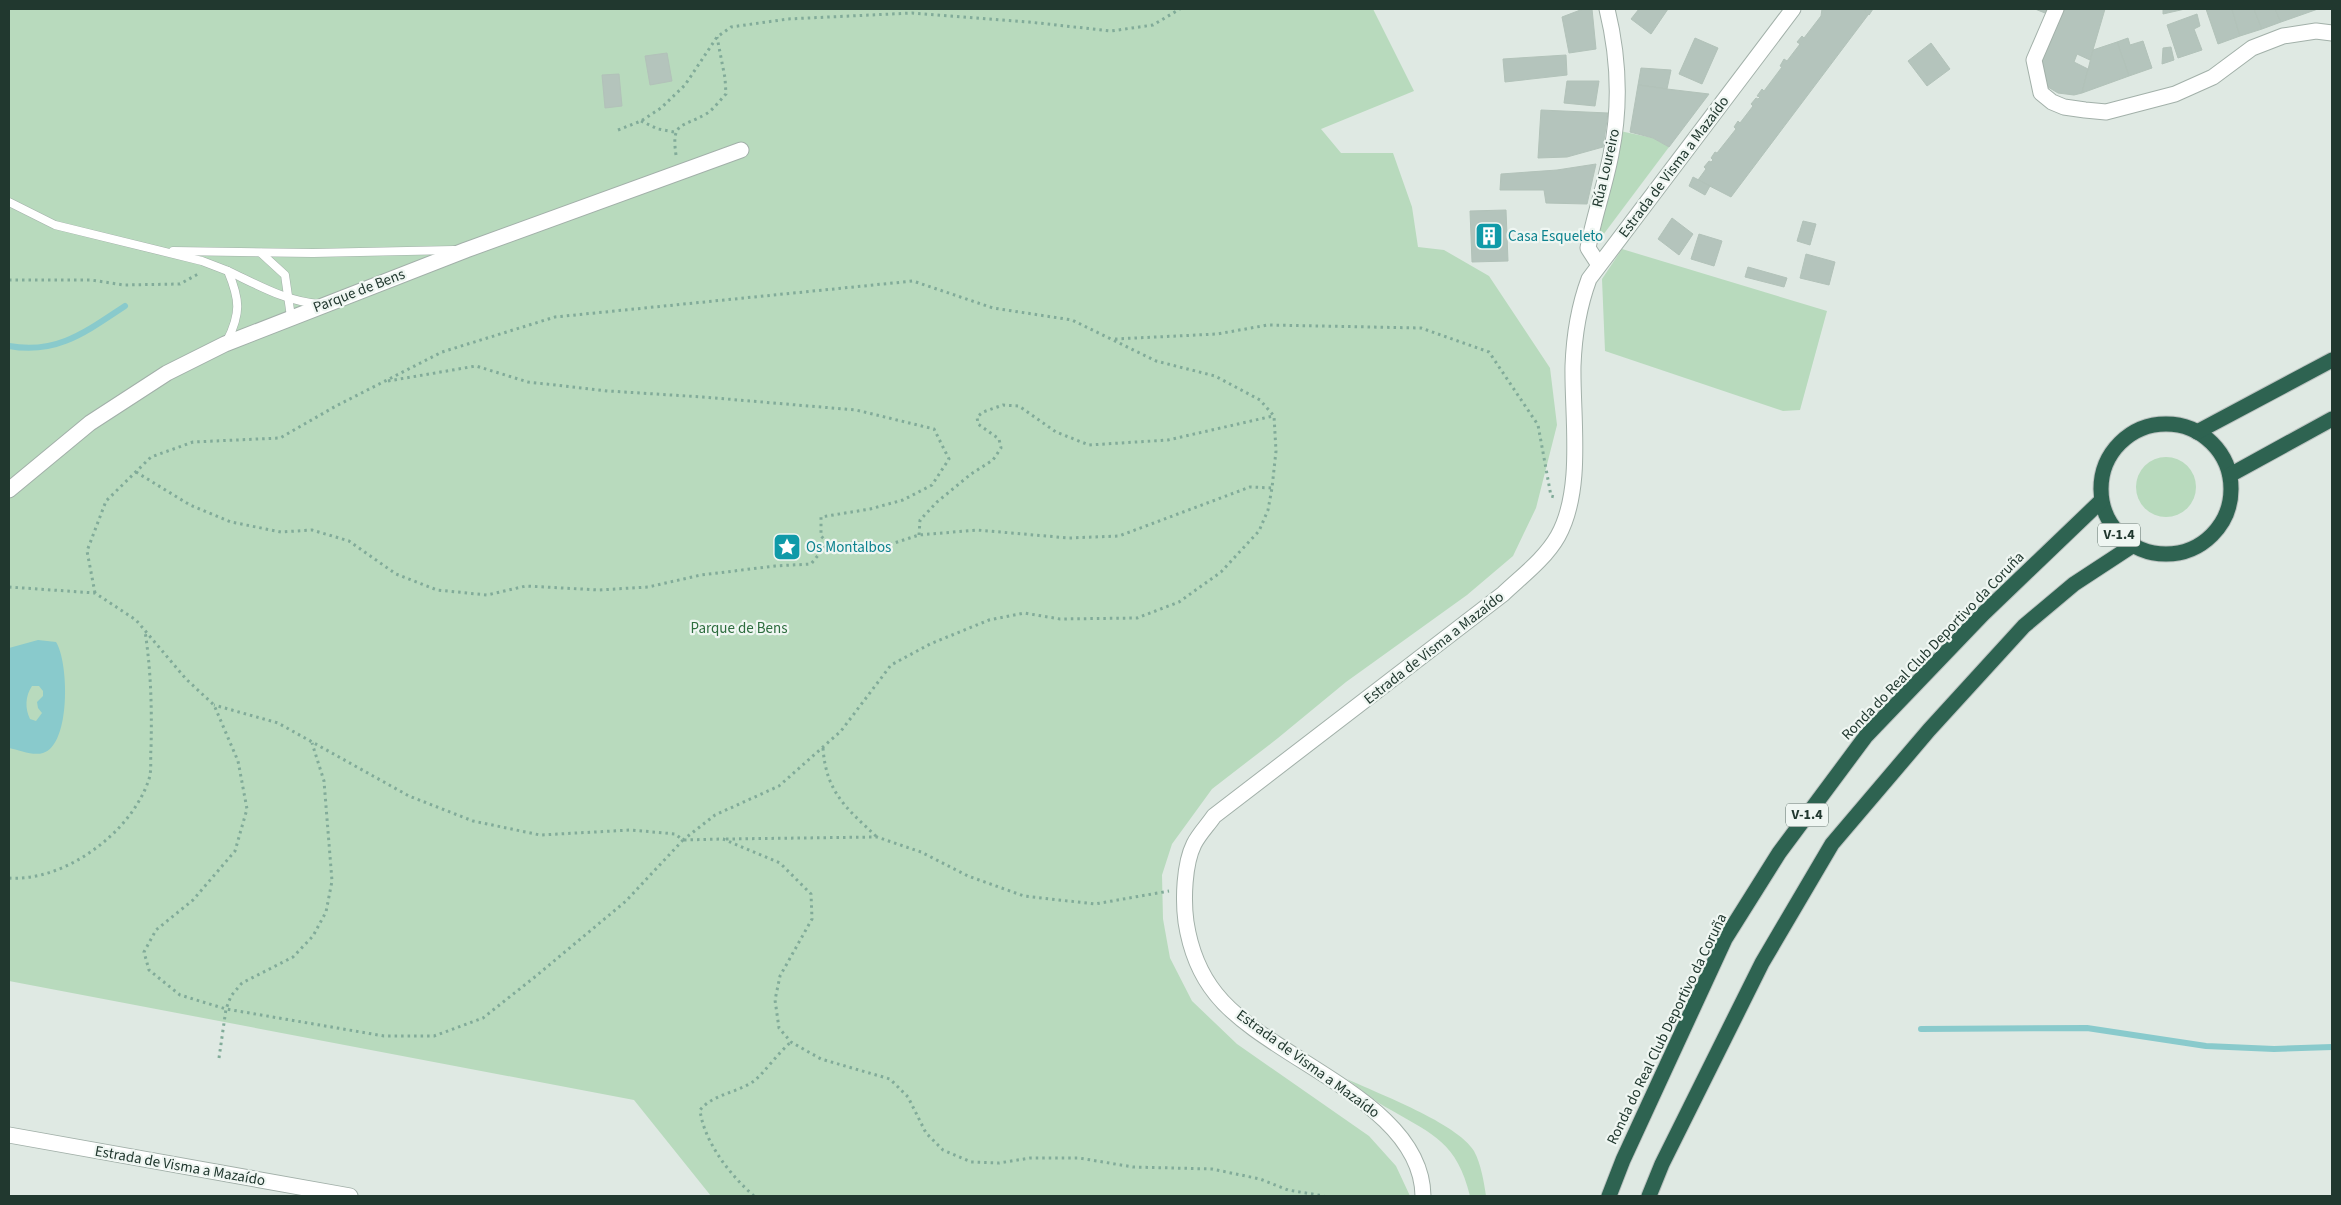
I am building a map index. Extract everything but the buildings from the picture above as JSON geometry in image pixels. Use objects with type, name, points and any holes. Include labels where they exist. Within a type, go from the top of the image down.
[{"type":"highway","points":[[2197,432],[2332,360]]},
{"type":"highway","points":[[2230,475],[2332,419]]},
{"type":"highway","name":"V-1.4","points":[[2160,424],[2179,425],[2197,432],[2212,443],[2224,458],[2230,475],[2232,494],[2228,512],[2219,528],[2206,541],[2189,550],[2170,555],[2151,553],[2132,546],[2118,534],[2107,518],[2101,501],[2100,483],[2104,466],[2112,451],[2124,438],[2141,428],[2160,424]]},
{"type":"highway","name":"Ronda do Real Club Deportivo da Coruña","points":[[1609,1196],[1726,939],[1779,853],[1866,736],[1983,614],[2101,501]]},
{"type":"highway","name":"V-1.4","points":[[1649,1196],[1662,1164],[1762,963],[1832,844],[1929,730],[2024,626],[2074,584],[2132,546]]},
{"type":"street","name":"Rúa Loureiro","points":[[1599,265],[1588,248],[1611,156],[1617,119],[1619,77],[1615,40],[1607,9]]},
{"type":"street","name":"Estrada de Visma a Mazaído","points":[[1424,1196],[1414,1161],[1405,1141],[1384,1119],[1241,1019],[1216,995],[1199,969],[1188,936],[1184,903],[1194,844],[1214,816],[1503,594],[1537,562],[1558,536],[1570,502],[1574,462],[1573,364],[1577,332],[1589,279],[1793,9]]},
{"type":"street","points":[[2056,9],[2034,60],[2041,93],[2052,102],[2064,107],[2106,112],[2175,94],[2213,76],[2252,48],[2283,36],[2316,31],[2332,33]]},
{"type":"street","name":"Parque de Bens","points":[[9,490],[90,423],[167,373],[225,344],[466,250],[741,150]]},
{"type":"street","name":"Estrada de Visma a Mazaído","points":[[9,1135],[350,1196]]},
{"type":"lane","points":[[9,202],[55,225],[202,261],[287,298],[302,303],[324,304]]},
{"type":"lane","points":[[164,251],[261,253],[466,250]]},
{"type":"lane","points":[[261,253],[285,275],[290,318]]},
{"type":"lane","points":[[225,344],[235,323],[238,295],[228,271]]},
{"type":"path","points":[[618,130],[641,121],[661,108],[685,85],[717,37],[731,27],[788,19],[912,13],[1029,22],[1111,31],[1153,24],[1180,9]]},
{"type":"path","points":[[678,172],[674,132],[678,126],[708,113],[726,94],[725,78],[717,37]]},
{"type":"path","points":[[641,121],[658,129],[674,132]]},
{"type":"path","points":[[9,280],[91,280],[124,285],[180,284],[199,274],[202,261]]},
{"type":"path","points":[[9,587],[95,593],[136,620],[186,679],[214,705],[238,761],[247,809],[235,852],[193,900],[156,930],[144,952],[149,970],[180,995],[226,1009],[384,1036],[434,1036],[482,1018],[529,982],[626,900],[684,840],[715,815],[779,786],[841,732],[892,665],[938,640],[989,620],[1024,614],[1060,619],[1137,618],[1179,602],[1221,572],[1259,531],[1268,510],[1276,451],[1274,416],[1260,400],[1215,376],[1156,361],[1072,320],[993,308],[913,281],[554,317],[442,352],[280,438],[193,442],[151,457],[106,501],[87,551],[95,593]]},
{"type":"path","points":[[1112,340],[1217,334],[1268,325],[1421,328],[1489,352],[1538,425],[1550,496],[1570,502]]},
{"type":"path","points":[[383,382],[432,372],[476,366],[528,382],[608,392],[703,397],[856,410],[934,429],[949,459],[932,485],[903,500],[870,509],[820,517],[821,536],[828,543],[858,543],[882,548],[919,535],[977,530],[1069,538],[1119,536],[1250,487],[1272,488]]},
{"type":"path","points":[[919,535],[920,520],[944,497],[993,460],[1001,448],[999,439],[978,424],[977,417],[983,412],[1003,405],[1019,406],[1056,432],[1089,445],[1168,440],[1274,416]]},
{"type":"path","points":[[136,472],[190,505],[231,522],[281,532],[312,530],[349,541],[396,574],[437,590],[487,595],[526,586],[599,590],[648,587],[701,575],[775,566],[811,564],[828,543]]},
{"type":"path","points":[[9,878],[22,879],[61,870],[98,848],[132,814],[150,778],[151,675],[145,630]]},
{"type":"path","points":[[214,705],[278,723],[409,796],[473,821],[540,835],[631,830],[675,834],[684,840],[877,836],[921,852],[968,876],[1024,896],[1094,904],[1162,893],[1186,884]]},
{"type":"path","points":[[219,1058],[226,1009],[231,996],[242,983],[293,957],[313,936],[326,912],[332,881],[324,782],[312,743]]},
{"type":"path","points":[[823,747],[824,768],[834,790],[854,815],[877,836]]},
{"type":"path","points":[[723,839],[780,863],[811,894],[812,919],[780,976],[775,1000],[779,1028],[791,1042],[821,1059],[890,1079],[908,1097],[926,1133],[944,1150],[971,1162],[999,1163],[1030,1158],[1079,1158],[1133,1167],[1212,1169],[1260,1179],[1288,1190],[1324,1196]]},
{"type":"path","points":[[754,1196],[720,1158],[701,1124],[700,1110],[706,1102],[754,1081],[778,1053],[791,1042]]},
{"type":"green space","name":"Parque de Bens","points":[[9,9],[1373,9],[1414,91],[1321,129],[1341,153],[1393,153],[1412,207],[1418,247],[1444,250],[1489,276],[1550,368],[1557,425],[1536,508],[1513,556],[1467,595],[1346,682],[1212,789],[1172,844],[1162,875],[1163,919],[1170,958],[1192,1001],[1237,1044],[1369,1136],[1396,1166],[1410,1196],[711,1196],[634,1100],[9,981]]},
{"type":"green space","points":[[1620,131],[1653,138],[1669,147],[1597,243]]},
{"type":"green space","points":[[1622,249],[1827,311],[1800,410],[1783,411],[1605,351],[1602,279]]},
{"type":"green space","points":[[2166,457],[2183,462],[2191,470],[2196,487],[2191,504],[2183,512],[2166,517],[2149,512],[2141,504],[2136,487],[2141,470],[2149,462]]},
{"type":"green space","points":[[1347,1079],[1416,1110],[1465,1140],[1474,1151],[1479,1162],[1486,1196],[1470,1196],[1465,1178],[1458,1164],[1442,1142],[1379,1103]]},
{"type":"water","points":[[38,640],[56,642],[60,652],[65,684],[63,720],[59,735],[52,747],[43,753],[30,753],[9,748],[9,648]],"holes":[[[32,686],[39,686],[43,691],[43,696],[37,702],[38,708],[42,713],[36,721],[30,719],[26,702]]]},
{"type":"waterway","points":[[9,346],[26,348],[57,344],[84,332],[125,306]]},
{"type":"waterway","points":[[1921,1029],[2087,1028],[2206,1046],[2274,1049],[2332,1047]]},
{"type":"place","name":"Casa Esqueleto","points":[[1489,236]]},
{"type":"place","name":"Os Montalbos","points":[[787,547]]}]
